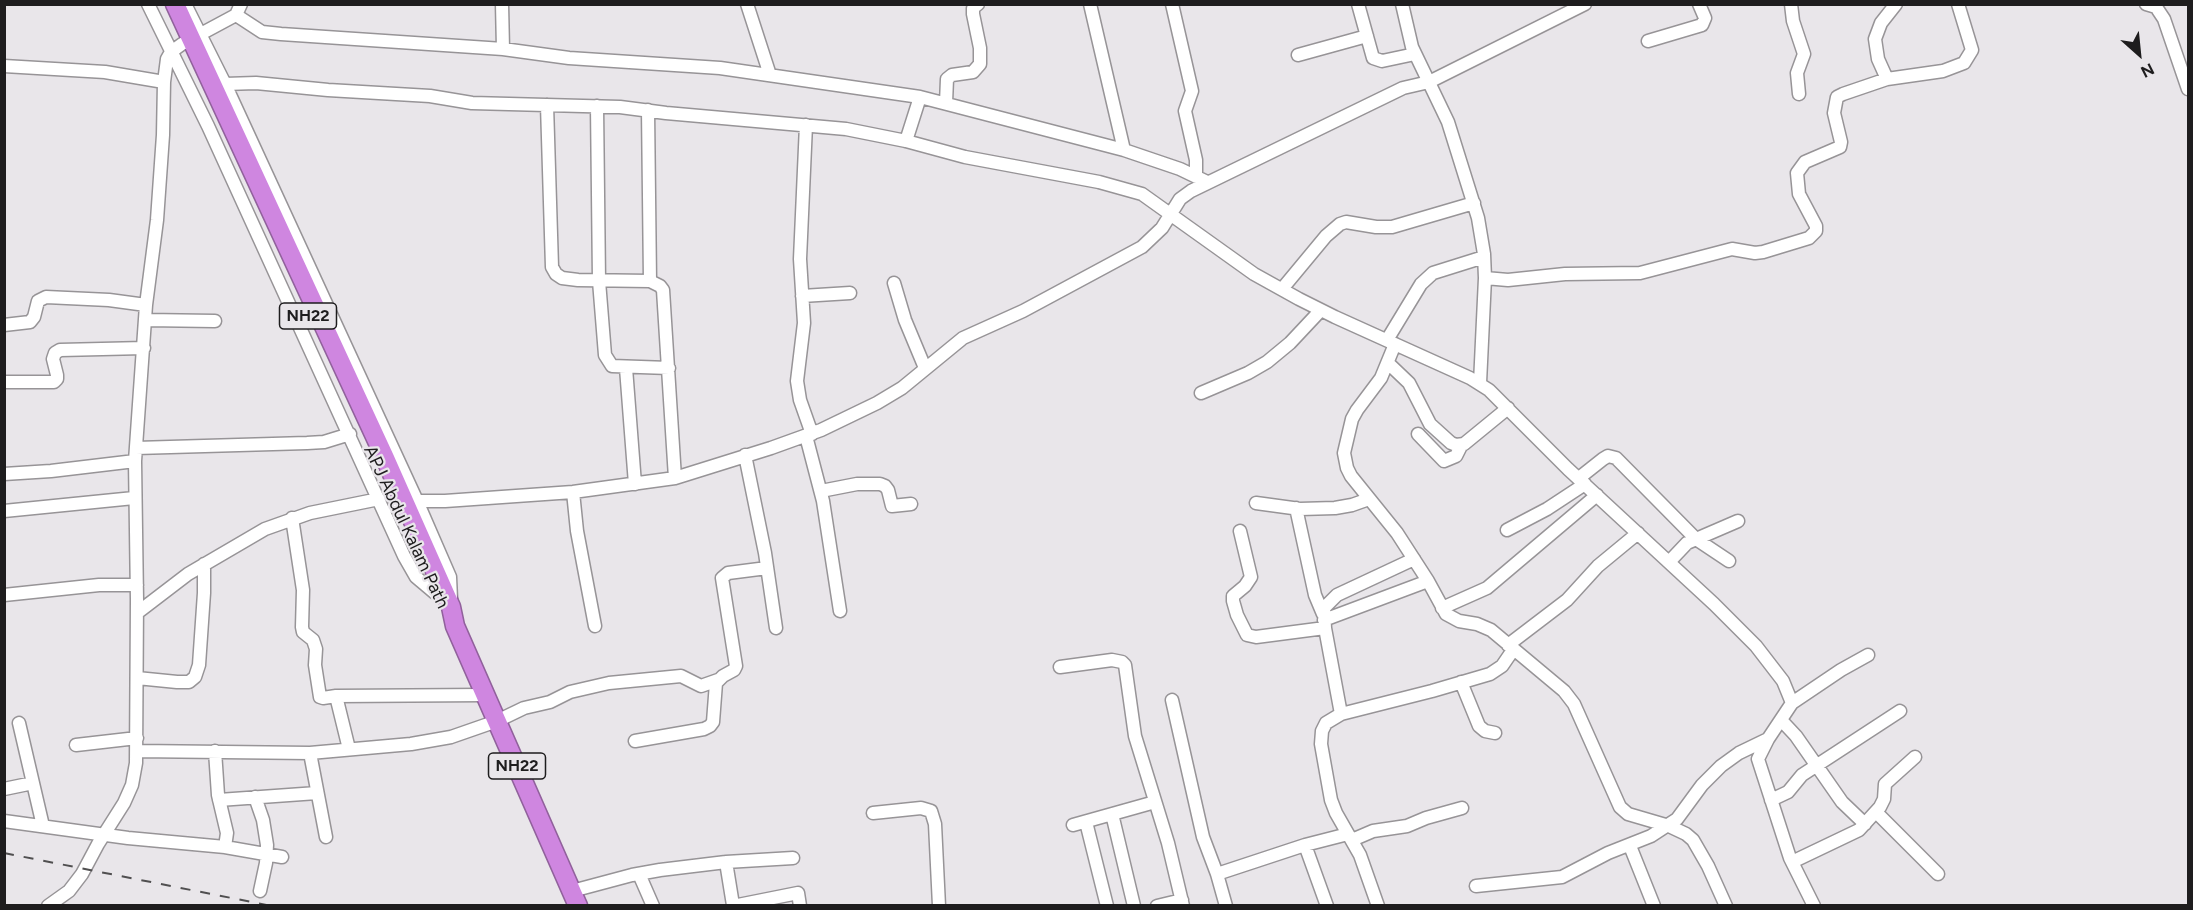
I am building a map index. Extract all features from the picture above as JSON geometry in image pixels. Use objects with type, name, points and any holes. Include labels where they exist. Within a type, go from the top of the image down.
[{"type":"highway","name":"APJ Abdul Kalam Path","points":[[163,4],[186,43],[385,458],[399,503],[435,593],[455,626]]},
{"type":"highway","name":"APJ Abdul Kalam Path","points":[[175,4],[186,43]]},
{"type":"highway","name":"APJ Abdul Kalam Path","points":[[399,503],[451,607],[455,626]]},
{"type":"highway","name":"NH22","points":[[455,626],[575,898]]},
{"type":"street","name":"NH22","points":[[148,4],[225,84],[385,458]]},
{"type":"street","name":"NH22","points":[[185,4],[186,43],[208,126],[350,434],[399,503]]},
{"type":"street","points":[[502,4],[503,49]]},
{"type":"street","points":[[747,4],[770,75]]},
{"type":"street","points":[[946,103],[947,79],[952,75],[973,72],[980,64],[980,48],[973,14],[973,8],[978,4]]},
{"type":"street","points":[[1090,4],[1124,150]]},
{"type":"street","points":[[1172,4],[1192,91],[1185,111],[1202,180]]},
{"type":"street","points":[[1358,4],[1373,58],[1382,61],[1415,54]]},
{"type":"street","points":[[1402,4],[1415,54],[1448,122],[1481,230],[1485,278],[1480,383]]},
{"type":"street","points":[[136,613],[170,586],[204,564],[254,534],[292,518],[399,503],[573,492],[675,478],[809,435],[878,403],[908,384],[963,338],[1023,311],[1142,247],[1162,228],[1180,199],[1202,180],[1250,164],[1403,88],[1429,82],[1572,7],[1586,4]]},
{"type":"street","points":[[1647,40],[1702,25],[1705,18],[1699,4]]},
{"type":"street","points":[[1791,4],[1793,21],[1804,54],[1797,73],[1799,94]]},
{"type":"street","points":[[1887,79],[1878,59],[1875,39],[1881,23],[1896,4]]},
{"type":"street","points":[[1485,278],[1508,280],[1573,274],[1640,273],[1732,249],[1763,252],[1809,238],[1816,231],[1816,226],[1799,194],[1797,173],[1805,162],[1840,147],[1841,142],[1834,113],[1838,97],[1887,79],[1943,71],[1964,63],[1972,50],[1958,4]]},
{"type":"street","points":[[2146,4],[2156,7],[2164,19],[2188,89]]},
{"type":"street","points":[[48,906],[69,891],[77,882],[128,796],[137,751],[135,455],[146,305],[157,220],[167,59],[186,43],[238,10],[262,32],[503,49],[569,58],[654,62],[770,75],[920,97],[1124,150],[1202,180]]},
{"type":"street","points":[[1298,55],[1367,36]]},
{"type":"street","points":[[4,66],[95,71],[164,82]]},
{"type":"street","points":[[225,84],[256,83],[430,96],[472,103],[597,106],[846,129],[906,141],[965,157],[1059,173],[1130,189],[1172,213],[1245,267],[1282,289],[1320,310],[1480,383],[1728,618],[1765,657],[1783,681],[1791,703]]},
{"type":"street","points":[[906,141],[920,97]]},
{"type":"street","points":[[547,105],[552,267],[556,274],[562,278],[599,281],[650,281],[663,290],[675,478]]},
{"type":"street","points":[[597,106],[599,281],[605,355],[612,366],[669,368]]},
{"type":"street","points":[[648,110],[650,281]]},
{"type":"street","points":[[806,125],[800,260],[804,323],[798,390],[821,491],[840,611]]},
{"type":"street","points":[[1282,289],[1326,236],[1340,224],[1346,222],[1392,227],[1474,203]]},
{"type":"street","points":[[1484,257],[1433,273],[1421,284],[1391,342],[1388,363],[1381,378],[1357,410],[1345,445],[1344,459],[1347,468],[1397,533],[1428,581],[1442,608],[1452,618],[1491,630],[1564,691],[1569,697],[1620,807],[1628,814],[1669,826],[1693,840],[1726,906]]},
{"type":"street","points":[[894,283],[905,320],[926,369]]},
{"type":"street","points":[[802,297],[850,293]]},
{"type":"street","points":[[4,325],[30,321],[34,317],[38,301],[46,297],[109,300],[146,305]]},
{"type":"street","points":[[1201,393],[1248,373],[1267,362],[1290,343],[1320,310]]},
{"type":"street","points":[[146,320],[215,321]]},
{"type":"street","points":[[4,382],[54,382],[57,375],[53,359],[55,353],[60,350],[144,348]]},
{"type":"street","points":[[1388,363],[1409,383],[1430,424],[1446,440],[1461,446]]},
{"type":"street","points":[[626,368],[635,484]]},
{"type":"street","points":[[1418,434],[1444,461],[1456,456],[1461,446],[1508,408]]},
{"type":"street","points":[[4,474],[51,471],[135,455],[324,442],[350,434]]},
{"type":"street","points":[[746,456],[776,628]]},
{"type":"street","points":[[1507,530],[1547,509],[1582,481],[1608,456],[1616,458],[1696,539],[1729,561]]},
{"type":"street","points":[[821,491],[857,484],[880,484],[888,490],[892,506],[911,504]]},
{"type":"street","points":[[573,492],[577,531],[595,626]]},
{"type":"street","points":[[1442,608],[1487,588],[1597,495]]},
{"type":"street","points":[[4,511],[134,498]]},
{"type":"street","points":[[1256,503],[1296,508],[1343,507],[1370,499]]},
{"type":"street","points":[[1296,508],[1315,595],[1324,621],[1341,714]]},
{"type":"street","points":[[292,518],[303,590],[302,627],[303,632],[313,640],[316,649],[315,665],[320,697],[485,695]]},
{"type":"street","points":[[1669,562],[1682,547],[1738,521]]},
{"type":"street","points":[[1240,531],[1251,577],[1245,586],[1233,596],[1233,601],[1237,615],[1248,635],[1256,637],[1324,621],[1428,581]]},
{"type":"street","points":[[1378,906],[1364,865],[1333,806],[1321,744],[1322,731],[1326,723],[1341,714],[1496,671],[1507,660],[1511,648],[1567,600],[1598,566],[1638,533]]},
{"type":"street","points":[[1324,621],[1324,608],[1337,595],[1414,560]]},
{"type":"street","points":[[137,678],[177,682],[189,681],[195,677],[199,665],[204,564]]},
{"type":"street","points":[[137,751],[310,753],[436,740],[496,721],[524,708],[550,702],[570,692],[609,683],[681,676],[701,686],[718,680],[734,670],[736,666],[722,578],[728,573],[767,568]]},
{"type":"street","points":[[4,595],[99,585],[137,585]]},
{"type":"street","points":[[1814,906],[1792,862],[1758,759],[1791,703],[1868,655]]},
{"type":"street","points":[[1060,667],[1112,660],[1125,665],[1135,736],[1183,903],[1157,906]]},
{"type":"street","points":[[635,741],[710,726],[713,722],[714,691],[718,680]]},
{"type":"street","points":[[1461,682],[1479,726],[1485,731],[1495,733]]},
{"type":"street","points":[[336,696],[349,748]]},
{"type":"street","points":[[1173,700],[1185,765],[1203,837],[1226,906]]},
{"type":"street","points":[[1771,800],[1788,792],[1802,775],[1900,711]]},
{"type":"street","points":[[1782,721],[1818,766],[1842,802],[1865,824]]},
{"type":"street","points":[[18,723],[43,826]]},
{"type":"street","points":[[76,745],[137,738]]},
{"type":"street","points":[[1476,886],[1562,878],[1608,853],[1630,846],[1669,826],[1677,819],[1709,776],[1739,753],[1768,739]]},
{"type":"street","points":[[215,751],[219,800],[226,833],[225,846]]},
{"type":"street","points":[[310,753],[327,837]]},
{"type":"street","points":[[1792,862],[1852,834],[1865,824],[1877,813],[1884,799],[1885,784],[1915,757]]},
{"type":"street","points":[[4,789],[33,783]]},
{"type":"street","points":[[219,800],[317,793]]},
{"type":"street","points":[[255,798],[265,828],[267,854],[260,891]]},
{"type":"street","points":[[1073,825],[1155,802]]},
{"type":"street","points":[[873,813],[921,808],[931,812],[935,824],[939,906]]},
{"type":"street","points":[[1217,874],[1305,845],[1407,826],[1462,808]]},
{"type":"street","points":[[1877,813],[1938,874]]},
{"type":"street","points":[[1112,814],[1134,906]]},
{"type":"street","points":[[4,821],[128,838],[225,846],[282,857]]},
{"type":"street","points":[[1086,822],[1107,906]]},
{"type":"street","points":[[1305,845],[1328,906]]},
{"type":"street","points":[[1630,846],[1654,906]]},
{"type":"street","points":[[575,898],[639,874],[726,862],[793,858]]},
{"type":"street","points":[[726,862],[733,905],[798,893],[800,906]]},
{"type":"street","points":[[639,874],[653,906]]},
{"type":"railway","points":[[4,853],[272,906]]}]
